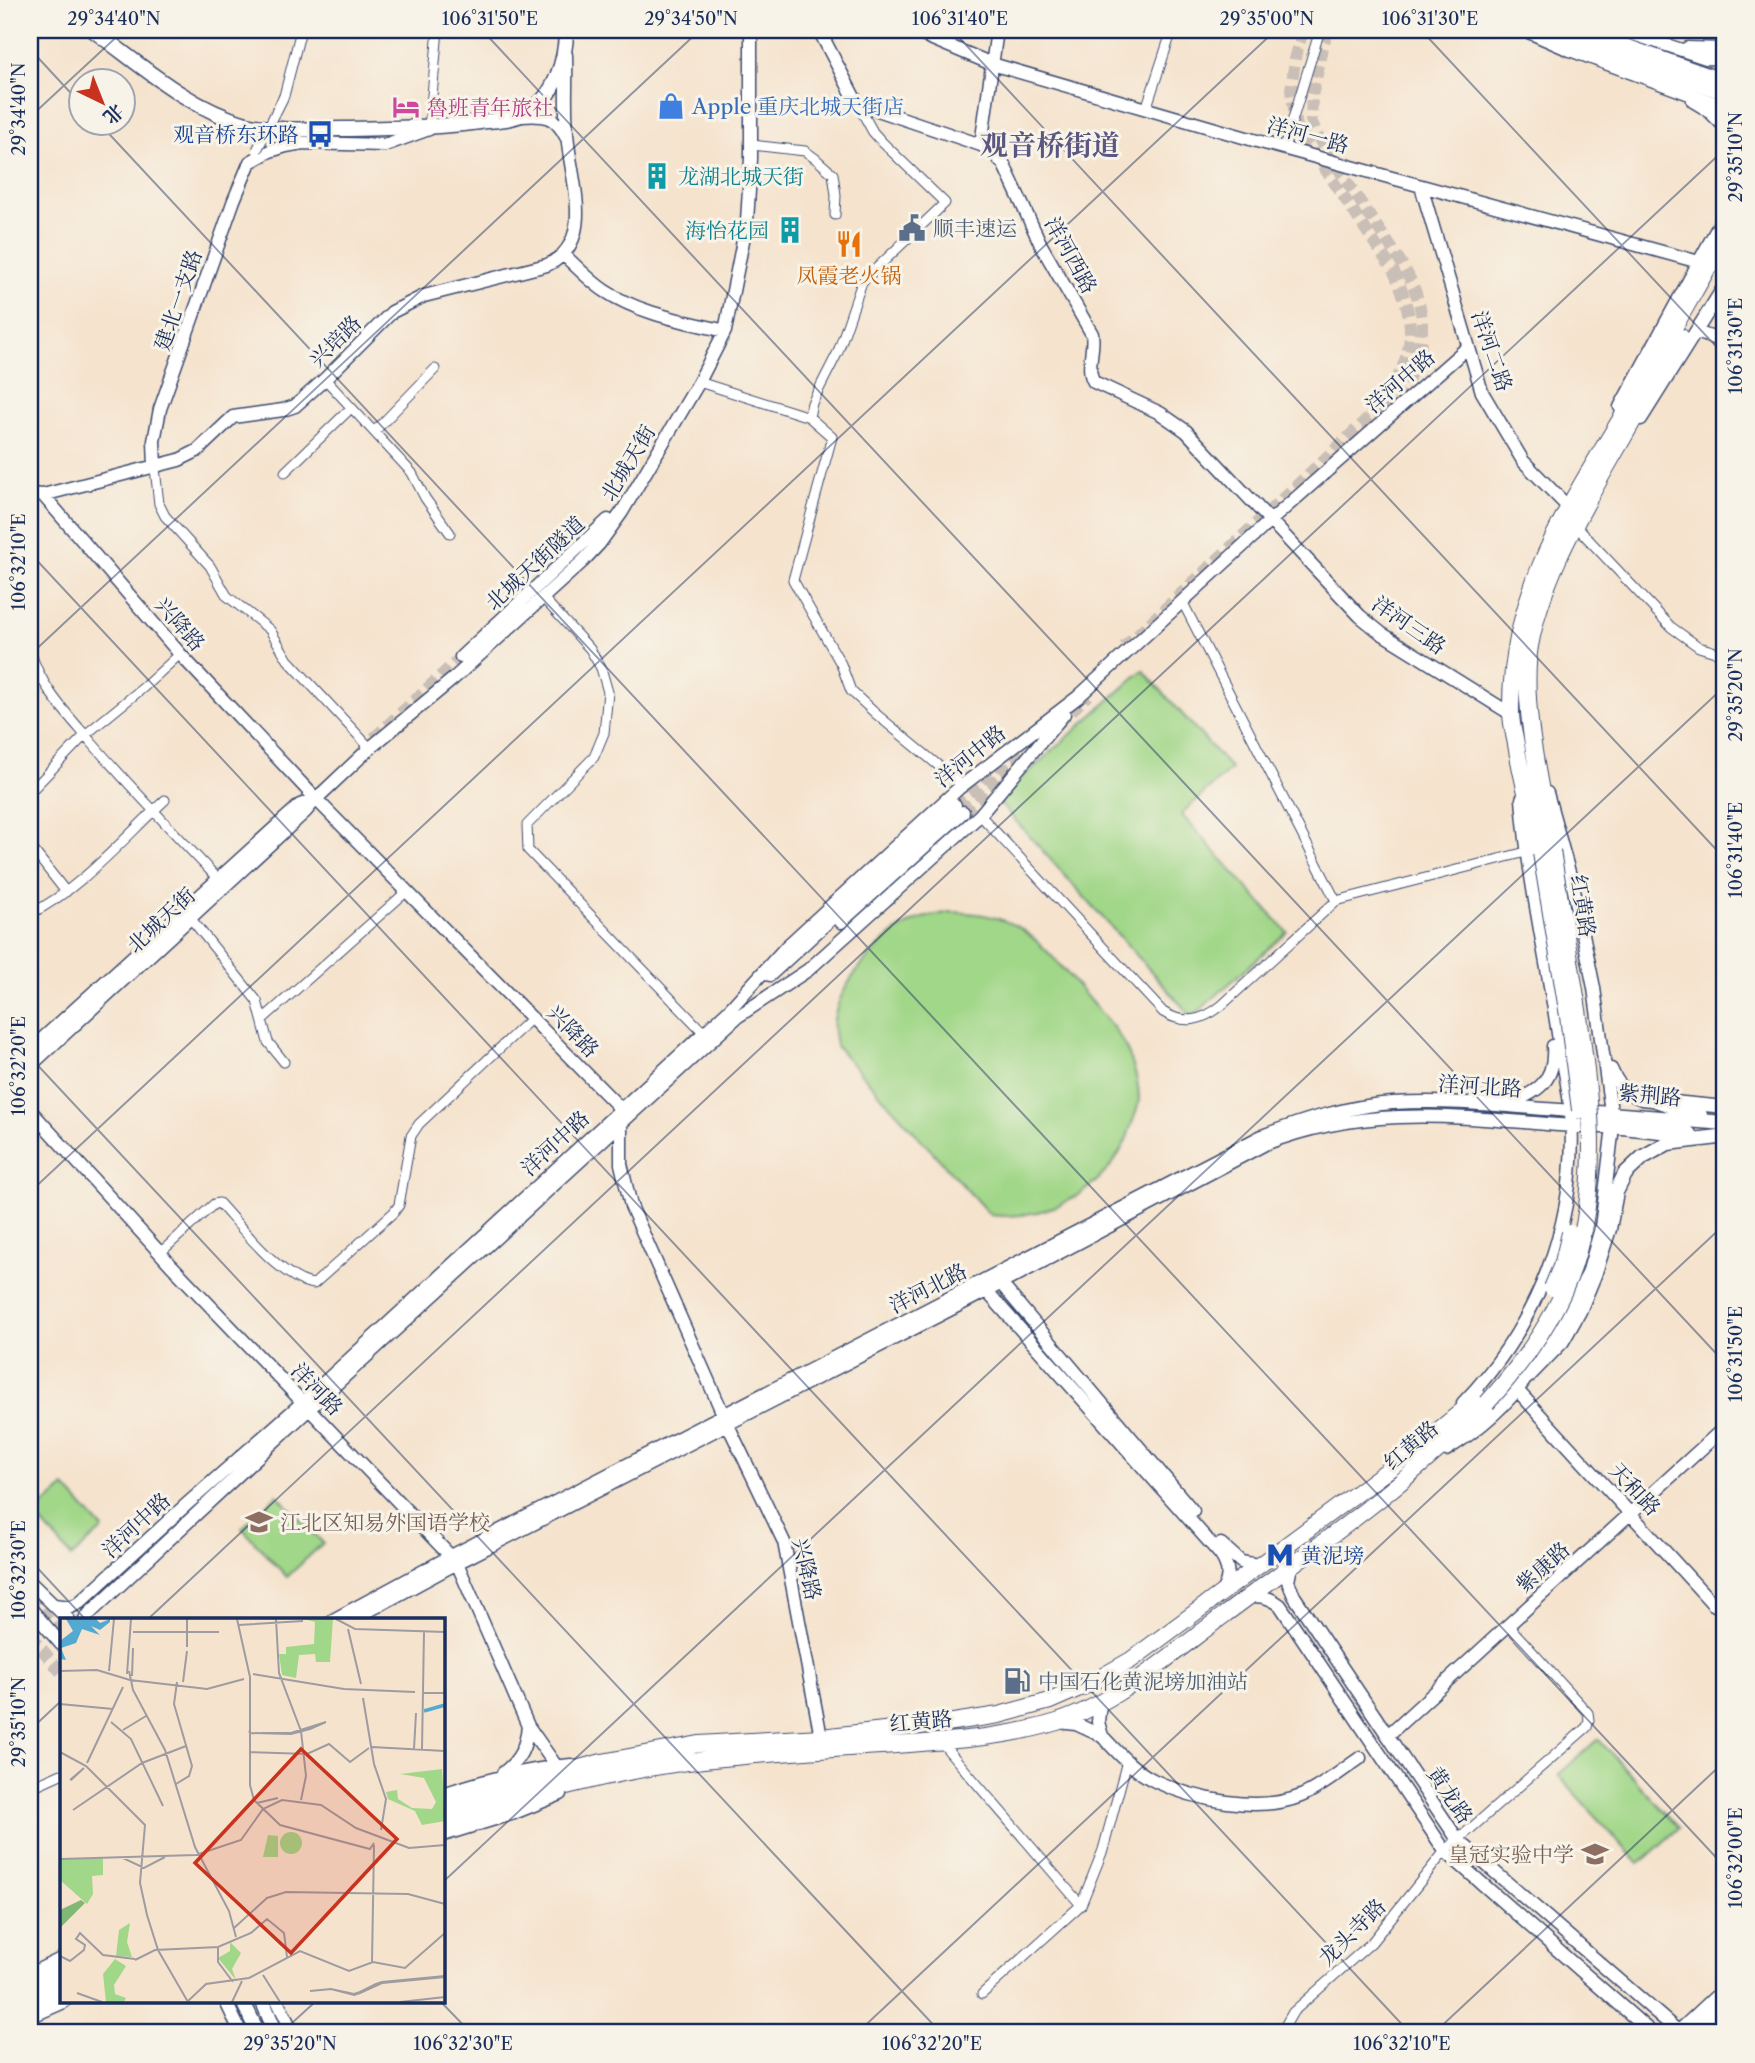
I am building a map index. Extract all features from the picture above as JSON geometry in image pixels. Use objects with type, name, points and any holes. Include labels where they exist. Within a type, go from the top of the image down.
[{"type":"highway","points":[[1639,399],[1721,234]]},
{"type":"highway","points":[[1604,458],[1725,259]]},
{"type":"highway","name":"红黄路","points":[[604,1769],[940,1742],[1004,1734],[1059,1722],[1100,1703],[1142,1676],[1291,1567],[1483,1400],[1547,1300],[1563,1262],[1579,1181],[1582,1135],[1578,1082],[1540,852],[1520,771],[1511,714],[1516,639],[1545,552],[1568,508],[1604,458]]},
{"type":"highway","name":"红黄路","points":[[1540,852],[1536,760],[1528,698],[1530,647],[1554,571],[1604,458]]},
{"type":"highway","name":"红黄路","points":[[444,1808],[505,1788],[604,1769],[699,1744],[821,1737],[947,1724],[1050,1702],[1131,1660],[1258,1565],[1417,1459]]},
{"type":"highway","name":"红黄路","points":[[444,1822],[505,1788]]},
{"type":"highway","points":[[30,1987],[60,1973]]},
{"type":"highway","points":[[30,2003],[60,1989]]},
{"type":"main road","points":[[93,30],[187,99],[248,124],[283,129],[429,128],[514,117],[528,112],[549,92],[562,64],[566,36]]},
{"type":"main road","points":[[1531,30],[1580,34],[1725,81]]},
{"type":"main road","points":[[1580,34],[1725,93]]},
{"type":"main road","points":[[1656,1100],[1723,1130]]},
{"type":"main road","name":"紫荆路","points":[[1571,1119],[1723,1130]]},
{"type":"main road","points":[[1528,1376],[1562,1341],[1578,1311],[1594,1276],[1609,1229],[1616,1192],[1625,1174],[1643,1157],[1668,1143],[1723,1130]]},
{"type":"main road","points":[[231,2004],[258,2033]]},
{"type":"main road","points":[[263,2004],[276,2033]]},
{"type":"street","points":[[253,156],[284,96],[301,30]]},
{"type":"street","points":[[253,156],[303,143],[385,145],[429,128],[438,30]]},
{"type":"street","name":"北城天街","points":[[30,1066],[300,805],[316,799],[370,748],[453,679],[543,598],[598,544],[632,494],[699,382],[724,331],[747,221],[752,145],[751,30]]},
{"type":"street","points":[[809,417],[811,403],[838,352],[862,282],[945,203],[873,132],[819,30]]},
{"type":"street","name":"洋河一路","points":[[911,30],[992,64],[1284,148],[1699,262]]},
{"type":"street","points":[[981,145],[998,30]]},
{"type":"street","points":[[1146,109],[1172,30]]},
{"type":"street","points":[[1284,148],[1320,30]]},
{"type":"street","points":[[1524,30],[1570,50],[1725,107]]},
{"type":"street","points":[[1621,30],[1706,58],[1725,59]]},
{"type":"street","points":[[566,36],[567,141],[577,219],[572,240],[564,255],[597,285],[620,299],[648,311],[724,331]]},
{"type":"street","points":[[1676,48],[1725,49]]},
{"type":"street","points":[[1663,83],[1709,110],[1725,127]]},
{"type":"street","name":"洋河西路","points":[[857,103],[981,145],[993,152],[1004,165],[1041,245],[1087,324],[1093,342],[1090,370],[1094,382],[1174,421],[1270,521]]},
{"type":"street","points":[[514,117],[551,117],[557,122],[567,141]]},
{"type":"street","points":[[752,145],[805,151],[816,159],[833,174],[835,215]]},
{"type":"street","name":"建北一支路","points":[[155,468],[154,441],[160,409],[233,200],[253,156]]},
{"type":"street","name":"洋河二路","points":[[1421,186],[1482,392],[1523,461],[1568,508]]},
{"type":"street","points":[[1721,234],[1725,204]]},
{"type":"street","points":[[1604,458],[1628,392],[1699,262],[1721,234],[1725,214]]},
{"type":"street","name":"兴培路","points":[[36,494],[155,468],[188,456],[233,417],[295,406],[392,312],[407,303],[424,296],[547,265],[564,255]]},
{"type":"street","points":[[1604,458],[1652,404],[1725,285]]},
{"type":"street","points":[[1696,332],[1725,342]]},
{"type":"street","name":"洋河中路","points":[[54,1605],[71,1607],[79,1603],[187,1504],[307,1405],[619,1125],[733,1014],[786,947],[962,785],[1078,697],[1270,521],[1468,347]]},
{"type":"street","points":[[374,432],[435,369]]},
{"type":"street","points":[[325,379],[412,473],[425,498],[450,533]]},
{"type":"street","points":[[699,382],[809,417],[832,437],[793,580],[841,664],[851,691],[876,715],[962,785]]},
{"type":"street","points":[[285,472],[351,408]]},
{"type":"street","points":[[155,468],[159,504],[165,516],[210,566],[227,596],[270,630],[288,660],[370,748]]},
{"type":"street","name":"兴降路","points":[[36,494],[180,654],[316,799],[621,1109],[621,1164],[631,1206],[725,1419],[784,1542],[821,1737]]},
{"type":"street","name":"北城天街隧道","points":[[461,657],[576,552],[632,494]]},
{"type":"street","name":"洋河三路","points":[[1270,521],[1360,616],[1381,633],[1511,714]]},
{"type":"street","points":[[1575,525],[1671,627],[1699,647],[1725,655]]},
{"type":"street","points":[[543,598],[590,649],[601,668],[608,692],[604,733],[594,757],[527,825],[528,850],[704,1033]]},
{"type":"street","points":[[1182,601],[1336,901]]},
{"type":"street","points":[[30,650],[44,685],[85,735],[222,883]]},
{"type":"street","points":[[30,792],[85,735],[180,654]]},
{"type":"street","name":"洋河中路","points":[[86,1618],[307,1405],[704,1033],[808,970],[980,815],[1078,697]]},
{"type":"street","points":[[1417,1459],[1473,1433],[1517,1391],[1553,1339],[1588,1274],[1601,1228],[1613,1120],[1605,1056],[1574,890],[1557,824],[1536,760]]},
{"type":"street","points":[[30,914],[53,903],[165,800]]},
{"type":"street","points":[[733,1014],[959,808]]},
{"type":"street","points":[[980,815],[1163,1012],[1183,1020],[1199,1019],[1221,1006],[1336,901],[1540,852],[1553,1070],[1536,1090],[1501,1107]]},
{"type":"street","points":[[30,846],[66,892]]},
{"type":"street","points":[[263,1019],[406,892]]},
{"type":"street","points":[[188,915],[257,1002],[268,1042],[284,1062]]},
{"type":"street","name":"北城天街","points":[[30,1049],[188,915]]},
{"type":"street","points":[[1417,1459],[1451,1415],[1495,1367],[1519,1334],[1538,1298],[1563,1222],[1569,1179],[1571,1119],[1548,969]]},
{"type":"street","points":[[160,1253],[219,1203],[270,1258],[294,1279],[314,1284],[399,1205],[411,1136],[419,1124],[533,1017]]},
{"type":"street","points":[[1605,1056],[1621,1087],[1630,1095],[1725,1107]]},
{"type":"street","name":"洋河北路","points":[[997,1280],[1262,1136],[1290,1125],[1355,1108],[1433,1101],[1501,1107],[1571,1119]]},
{"type":"street","name":"洋河路","points":[[30,1110],[160,1253],[454,1559],[528,1726],[556,1766]]},
{"type":"street","name":"洋河北路","points":[[337,1618],[1265,1144],[1294,1133],[1359,1119],[1395,1116],[1571,1119]]},
{"type":"street","points":[[997,1280],[1226,1550],[1241,1562],[1258,1565]]},
{"type":"street","points":[[983,1287],[1220,1554],[1229,1576],[1221,1594]]},
{"type":"street","name":"天和路","points":[[1517,1391],[1713,1604],[1725,1610]]},
{"type":"street","name":"紫康路","points":[[1388,1735],[1725,1427]]},
{"type":"street","name":"洋河北路","points":[[355,1618],[454,1559]]},
{"type":"street","points":[[1291,1567],[1288,1581],[1294,1596]]},
{"type":"street","points":[[30,1584],[67,1618]]},
{"type":"street","points":[[30,1584],[60,1623]]},
{"type":"street","points":[[1280,1605],[1278,1598],[1282,1593],[1288,1592],[1294,1596]]},
{"type":"street","points":[[1248,1597],[1261,1595],[1280,1605]]},
{"type":"street","name":"黄龙路","points":[[1294,1596],[1458,1840],[1679,2033]]},
{"type":"street","name":"黄龙路","points":[[1280,1605],[1445,1851],[1652,2033]]},
{"type":"street","points":[[30,1608],[60,1643]]},
{"type":"street","name":"龙头寺路","points":[[1281,2033],[1293,2012],[1371,1943],[1445,1851],[1587,1727],[1588,1713],[1508,1625]]},
{"type":"street","points":[[1100,1703],[1098,1723],[1102,1737]]},
{"type":"street","points":[[1059,1722],[1076,1724],[1102,1737],[1127,1761],[1153,1780],[1187,1792],[1240,1804],[1275,1802],[1300,1796],[1334,1777],[1360,1758],[1366,1734]]},
{"type":"street","points":[[505,1788],[512,1766],[526,1743],[528,1726]]},
{"type":"street","points":[[940,1742],[1081,1905]]},
{"type":"street","points":[[1360,1758],[1373,1757],[1383,1760]]},
{"type":"street","points":[[982,1994],[1081,1905],[1103,1850],[1127,1761]]},
{"type":"street","points":[[444,1794],[505,1788],[556,1766],[604,1769]]},
{"type":"street","points":[[444,1835],[514,1812],[604,1769]]},
{"type":"street","points":[[30,1788],[60,1774]]},
{"type":"street","points":[[30,1973],[60,1959]]},
{"type":"street","points":[[1679,2033],[1725,1988]]},
{"type":"street","points":[[30,2017],[60,2004]]},
{"type":"street","points":[[231,2004],[241,2033]]},
{"type":"street","points":[[279,2004],[293,2033]]},
{"type":"street","points":[[1699,2031],[1725,2004]]},
{"type":"green space","points":[[1143,670],[1231,769],[1181,814],[1287,932],[1192,1017],[997,800]]},
{"type":"green space","points":[[949,912],[999,919],[1016,926],[1035,940],[1112,1026],[1125,1046],[1132,1064],[1139,1100],[1123,1147],[1095,1182],[1077,1196],[1057,1206],[1013,1216],[990,1215],[836,1046],[833,1022],[838,1005],[865,961],[904,927],[921,919]]},
{"type":"green space","points":[[65,1487],[103,1529],[72,1557],[34,1514]]},
{"type":"green space","points":[[277,1495],[323,1543],[287,1577],[242,1528]]},
{"type":"green space","points":[[1598,1739],[1679,1828],[1639,1864],[1558,1775]]},
{"type":"tunnel","points":[[1124,647],[1376,411],[1389,393],[1405,360],[1410,328],[1408,311],[1394,272],[1297,127],[1291,90],[1295,59],[1303,30]]},
{"type":"tunnel","points":[[1327,30],[1312,96],[1311,120],[1320,141],[1404,268],[1417,295],[1420,309],[1422,324],[1416,362],[1399,396],[1384,417]]},
{"type":"tunnel","points":[[374,738],[461,657]]},
{"type":"tunnel","points":[[1058,724],[1088,695]]},
{"type":"tunnel","points":[[963,812],[1026,753]]},
{"type":"tunnel","points":[[955,805],[1003,760]]},
{"type":"tunnel","points":[[30,1596],[60,1635]]},
{"type":"tunnel","points":[[30,1635],[60,1671]]},
{"type":"place","name":"Apple 重庆北城天街店","points":[[671,106]]},
{"type":"place","name":"魯班青年旅社","points":[[406,107]]},
{"type":"place","name":"观音桥东环路","points":[[320,134]]},
{"type":"place","name":"龙湖北城天街","points":[[657,176]]},
{"type":"place","name":"顺丰速运","points":[[912,228]]},
{"type":"place","name":"海怡花园","points":[[790,230]]},
{"type":"place","name":"凤霞老火锅","points":[[849,244]]},
{"type":"place","name":"江北区知易外国语学校","points":[[259,1522]]},
{"type":"place","name":"黄泥塝","points":[[1280,1555]]},
{"type":"place","name":"中国石化黄泥塝加油站","points":[[1017,1681]]},
{"type":"place","name":"皇冠实验中学","points":[[1595,1854]]},
{"type":"district","name":"观音桥街道","points":[[1050,145]]}]
